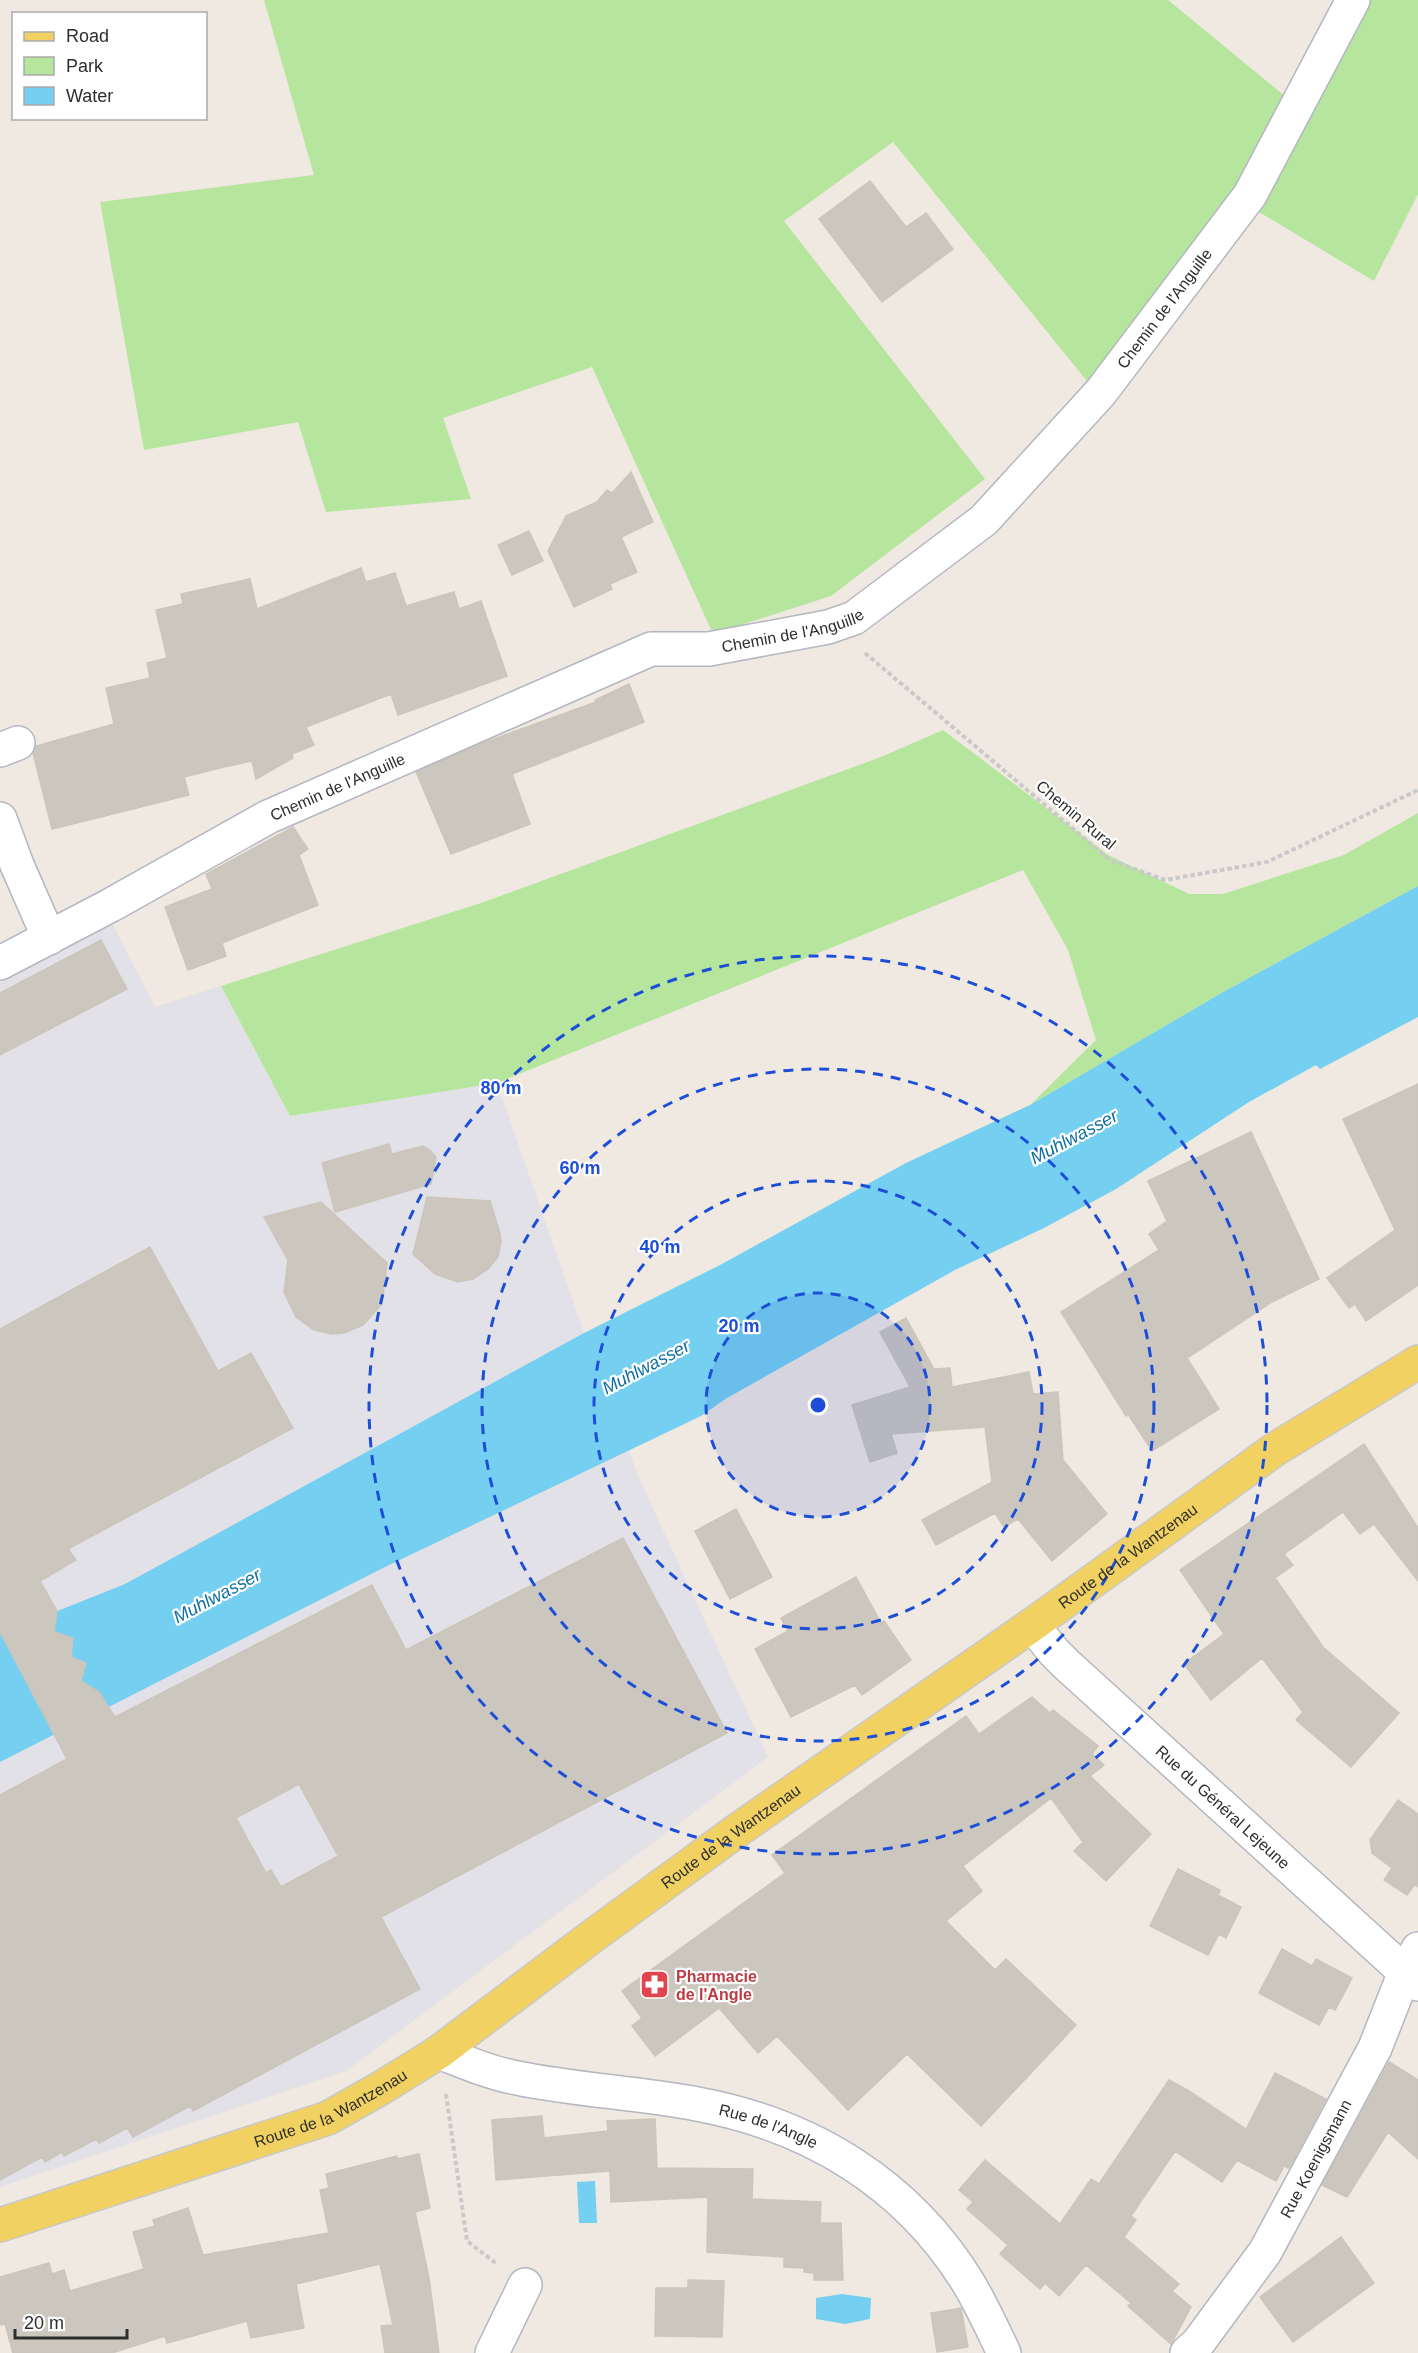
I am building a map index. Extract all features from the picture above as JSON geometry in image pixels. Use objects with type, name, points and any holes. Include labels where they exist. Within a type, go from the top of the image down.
[{"type":"main road","name":"Route de la Wantzenau","points":[[0,2225],[328,2118],[381,2088],[440,2052],[735,1832],[1032,1625],[1274,1450],[1418,1362]]},
{"type":"street","name":"Chemin de l'Anguille","points":[[0,963],[111,905],[268,817],[651,649],[708,649],[828,627],[854,618],[984,520],[1101,392],[1251,195],[1353,0]]},
{"type":"street","points":[[0,819],[49,938]]},
{"type":"street","name":"Rue du Général Lejeune","points":[[1032,1625],[1066,1664],[1414,1968]]},
{"type":"street","name":"Rue Koenigsmann","points":[[1187,2353],[1198,2343],[1265,2252],[1375,2048],[1414,1968]]},
{"type":"street","name":"Rue de l'Angle","points":[[440,2052],[478,2068],[516,2078],[697,2104],[754,2116],[835,2153],[888,2189],[928,2229],[968,2283],[1004,2353]]},
{"type":"street","points":[[492,2353],[525,2285]]},
{"type":"path","name":"Chemin Rural","points":[[828,627],[875,660],[1110,860],[1165,880],[1267,862],[1418,790]]},
{"type":"path","points":[[440,2052],[467,2241],[525,2285]]},
{"type":"shaded area","points":[[112,923],[155,1007],[221,986],[290,1116],[497,1083],[584,1333],[639,1478],[768,1757],[346,2071],[0,2187],[0,983]]},
{"type":"green space","points":[[264,0],[1168,0],[1303,111],[1365,0],[1418,0],[1418,194],[1374,281],[1254,209],[1095,391],[893,142],[784,221],[985,479],[831,596],[713,634],[592,367],[443,418],[471,499],[326,512],[298,422],[144,450],[100,202],[314,175]]},
{"type":"green space","points":[[943,730],[1108,855],[1189,894],[1223,894],[1344,855],[1418,813],[1418,886],[1225,991],[1030,1105],[1096,1040],[1068,950],[1023,870],[497,1083],[290,1116],[221,986],[481,903],[881,757]]},
{"type":"water","name":"Muhlwasser","points":[[1418,886],[1418,1017],[1320,1069],[1316,1065],[1249,1102],[1116,1189],[1044,1228],[955,1270],[727,1398],[701,1416],[385,1567],[0,1762],[0,1634],[125,1584],[584,1333],[720,1265],[906,1163],[1030,1105],[1225,991]]},
{"type":"water","points":[[595,2181],[597,2223],[579,2223],[577,2182]]},
{"type":"water","points":[[842,2294],[871,2298],[870,2319],[845,2324],[816,2319],[816,2298]]},
{"type":"building","points":[[870,181],[906,227],[926,213],[953,249],[882,302],[819,219]]},
{"type":"building","points":[[631,472],[653,522],[621,537],[637,572],[610,584],[612,589],[574,607],[548,551],[566,516],[597,502],[607,490],[612,493]]},
{"type":"building","points":[[529,531],[543,561],[512,575],[498,545]]},
{"type":"building","points":[[361,568],[366,582],[395,573],[406,606],[454,592],[459,609],[481,601],[507,676],[398,715],[391,694],[306,727],[314,745],[292,754],[293,758],[256,779],[252,761],[224,767],[184,777],[189,795],[52,829],[33,753],[36,746],[114,724],[106,688],[150,678],[147,663],[167,658],[156,610],[183,604],[181,594],[250,579],[257,609]]},
{"type":"building","points":[[629,684],[644,722],[512,774],[530,824],[451,854],[416,772],[485,742],[596,702],[595,700]]},
{"type":"building","points":[[293,827],[308,849],[299,855],[318,905],[222,943],[226,956],[188,970],[165,907],[212,889],[206,874]]},
{"type":"building","points":[[101,940],[127,989],[0,1055],[0,993]]},
{"type":"building","points":[[1418,1084],[1418,1285],[1366,1321],[1355,1304],[1349,1308],[1327,1278],[1395,1230],[1343,1119]]},
{"type":"building","points":[[1251,1132],[1319,1279],[1270,1303],[1187,1358],[1219,1409],[1152,1451],[1128,1414],[1126,1416],[1061,1312],[1159,1250],[1149,1234],[1167,1221],[1148,1181]]},
{"type":"building","points":[[389,1144],[392,1154],[423,1146],[431,1151],[436,1158],[431,1184],[335,1212],[322,1163]]},
{"type":"building","points":[[427,1197],[490,1201],[501,1242],[498,1257],[488,1269],[473,1279],[458,1282],[435,1274],[413,1254]]},
{"type":"building","points":[[321,1202],[387,1263],[382,1304],[363,1325],[344,1333],[332,1334],[314,1330],[296,1317],[284,1292],[288,1260],[264,1217]]},
{"type":"building","points":[[150,1247],[218,1371],[251,1353],[293,1428],[68,1549],[76,1560],[40,1581],[57,1611],[54,1632],[73,1638],[71,1657],[86,1663],[81,1681],[99,1692],[115,1717],[372,1585],[406,1650],[623,1538],[727,1733],[381,1917],[420,1989],[193,2111],[190,2106],[133,2137],[127,2128],[99,2143],[96,2139],[64,2156],[62,2152],[45,2162],[42,2157],[0,2180],[0,1795],[67,1759],[0,1632],[0,1329]],"holes":[[[299,1784],[338,1856],[281,1887],[271,1870],[266,1873],[236,1818]]]},
{"type":"building","points":[[906,1318],[934,1369],[950,1368],[952,1387],[1029,1372],[1033,1394],[1058,1392],[1063,1460],[1107,1514],[1052,1561],[1018,1519],[1004,1527],[995,1513],[936,1545],[922,1520],[992,1482],[985,1427],[891,1434],[897,1453],[870,1462],[852,1405],[910,1387],[880,1332]]},
{"type":"building","points":[[1364,1444],[1418,1528],[1418,1581],[1374,1524],[1360,1534],[1343,1512],[1284,1554],[1293,1565],[1275,1578],[1323,1647],[1399,1713],[1351,1767],[1296,1720],[1303,1712],[1262,1658],[1211,1700],[1184,1664],[1224,1634],[1180,1570]]},
{"type":"building","points":[[736,1509],[772,1577],[730,1599],[695,1531]]},
{"type":"building","points":[[856,1577],[881,1623],[884,1621],[911,1660],[862,1695],[855,1685],[791,1717],[755,1649],[788,1631],[781,1618]]},
{"type":"building","points":[[1032,1697],[1050,1713],[1053,1710],[1098,1746],[1092,1754],[1104,1765],[1090,1776],[1151,1834],[1106,1881],[1074,1851],[1083,1842],[1051,1798],[963,1866],[982,1891],[946,1921],[995,1970],[1006,1959],[1076,2025],[981,2126],[907,2054],[848,2110],[777,2036],[758,2053],[719,2008],[655,2056],[632,2026],[642,2018],[622,1991],[785,1873],[772,1855],[804,1832],[966,1716],[979,1734]]},
{"type":"building","points":[[1398,1800],[1418,1814],[1418,1887],[1415,1884],[1407,1895],[1384,1880],[1392,1868],[1372,1853],[1370,1840]]},
{"type":"building","points":[[1178,1869],[1220,1890],[1218,1895],[1241,1907],[1226,1938],[1219,1934],[1208,1955],[1150,1926]]},
{"type":"building","points":[[1282,1949],[1312,1966],[1316,1959],[1352,1978],[1335,2010],[1329,2007],[1319,2025],[1259,1993]]},
{"type":"building","points":[[1389,2062],[1418,2080],[1418,2159],[1388,2132],[1347,2197],[1322,2185]]},
{"type":"building","points":[[1275,2073],[1326,2099],[1289,2168],[1284,2166],[1276,2181],[1237,2160],[1222,2182],[1175,2151],[1131,2216],[1136,2220],[1124,2237],[1179,2284],[1172,2291],[1191,2307],[1171,2344],[1128,2306],[1131,2303],[1086,2265],[1059,2296],[1045,2283],[1040,2289],[1000,2254],[1008,2245],[967,2209],[973,2202],[959,2190],[985,2160],[1060,2224],[1091,2179],[1099,2184],[1169,2080],[1246,2129]]},
{"type":"building","points":[[542,2116],[544,2138],[608,2131],[607,2121],[655,2119],[657,2168],[753,2169],[752,2199],[821,2202],[820,2223],[841,2223],[843,2280],[814,2280],[814,2273],[804,2272],[804,2268],[784,2267],[784,2257],[707,2252],[708,2197],[611,2202],[610,2171],[496,2180],[492,2120]]},
{"type":"building","points":[[419,2154],[430,2208],[415,2212],[429,2278],[439,2353],[385,2353],[381,2326],[393,2325],[380,2264],[296,2284],[304,2328],[251,2338],[247,2321],[167,2343],[165,2336],[112,2353],[13,2353],[5,2324],[0,2325],[0,2277],[49,2263],[52,2274],[64,2270],[70,2291],[144,2269],[133,2232],[155,2226],[153,2220],[188,2208],[203,2255],[329,2233],[320,2190],[329,2188],[326,2174],[397,2156],[397,2159]]},
{"type":"building","points":[[1341,2237],[1374,2283],[1293,2342],[1260,2297]]},
{"type":"building","points":[[688,2280],[724,2281],[722,2337],[655,2336],[656,2288],[688,2288]]},
{"type":"building","points":[[961,2308],[968,2347],[937,2352],[931,2313]]},
{"type":"place","name":"Pharmacie de l'Angle","points":[[655,1985]]}]
